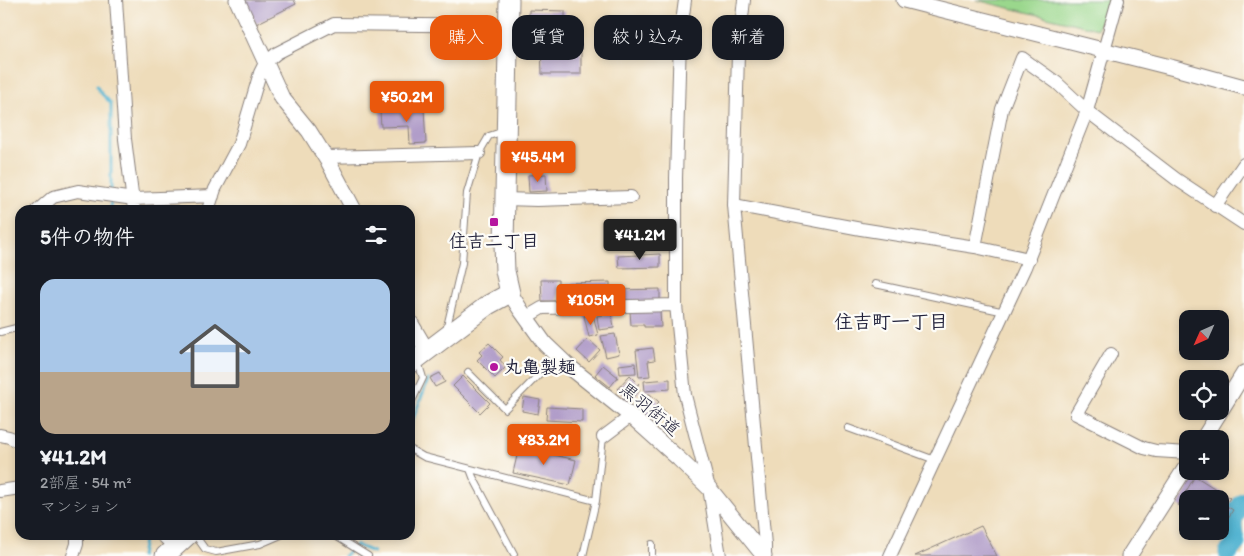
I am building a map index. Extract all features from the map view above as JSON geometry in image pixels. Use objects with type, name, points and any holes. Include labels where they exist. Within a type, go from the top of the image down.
[{"type":"main road","points":[[418,358],[490,303],[510,292],[505,271],[504,244],[509,0]]},
{"type":"street","points":[[116,0],[125,139],[134,204]]},
{"type":"street","points":[[237,0],[282,98],[309,131],[326,157],[351,205]]},
{"type":"street","points":[[685,0],[680,38],[676,178],[676,304],[684,395],[709,488],[720,556]]},
{"type":"street","points":[[744,0],[738,53],[734,205],[765,544],[764,556]]},
{"type":"street","points":[[908,0],[1244,88]]},
{"type":"street","points":[[890,556],[1029,259],[1086,111],[1118,0]]},
{"type":"street","points":[[210,205],[239,144],[260,74],[265,63],[277,53],[334,24],[508,26]]},
{"type":"street","points":[[976,247],[1002,109],[1022,58],[1057,83],[1086,111],[1176,179],[1244,224]]},
{"type":"street","points":[[326,157],[479,153]]},
{"type":"street","points":[[1216,206],[1244,164]]},
{"type":"street","points":[[44,205],[53,197],[78,191],[134,204],[213,196]]},
{"type":"street","points":[[504,198],[537,200],[631,197]]},
{"type":"street","points":[[734,205],[861,229],[976,247],[1029,259]]},
{"type":"street","name":"黒羽街道","points":[[510,292],[525,318],[545,344],[631,416],[709,488],[764,556]]},
{"type":"street","points":[[525,318],[542,308],[676,304]]},
{"type":"street","points":[[415,344],[418,358]]},
{"type":"street","points":[[1112,354],[1076,414],[1144,448],[1156,452],[1179,453]]},
{"type":"street","points":[[1209,430],[1244,373]]},
{"type":"street","points":[[603,437],[631,416]]},
{"type":"street","points":[[0,435],[15,440]]},
{"type":"street","points":[[1134,555],[1179,479]]},
{"type":"street","points":[[0,491],[15,489]]},
{"type":"street","points":[[73,556],[78,544],[78,540]]},
{"type":"lane","points":[[446,336],[462,262],[467,193],[479,153],[489,136],[506,130]]},
{"type":"lane","points":[[875,284],[1005,312]]},
{"type":"lane","points":[[0,332],[15,328]]},
{"type":"lane","points":[[468,372],[505,409],[557,356]]},
{"type":"lane","points":[[415,395],[423,378],[418,358]]},
{"type":"lane","points":[[848,428],[935,460]]},
{"type":"lane","points":[[583,556],[596,501],[603,437]]},
{"type":"lane","points":[[415,452],[424,457],[596,501]]},
{"type":"lane","points":[[470,469],[472,477],[514,554]]},
{"type":"lane","points":[[199,540],[205,549],[216,552],[260,544],[269,540]]},
{"type":"lane","points":[[342,540],[368,556]]},
{"type":"lane","points":[[652,544],[652,556]]},
{"type":"green space","points":[[976,0],[1109,0],[1097,29]]},
{"type":"building","points":[[244,0],[294,0],[296,4],[256,24]]},
{"type":"building","points":[[529,10],[565,11],[565,15],[529,15]]},
{"type":"building","points":[[542,60],[581,60],[581,74],[542,74]]},
{"type":"building","points":[[424,109],[426,143],[410,144],[409,126],[381,127],[380,111]]},
{"type":"building","points":[[546,174],[547,191],[529,192],[528,175]]},
{"type":"building","points":[[660,254],[660,267],[619,268],[618,256]]},
{"type":"building","points":[[541,280],[558,280],[558,301],[542,301]]},
{"type":"building","points":[[610,282],[610,304],[568,304],[567,283]]},
{"type":"building","points":[[660,289],[660,303],[618,304],[617,290]]},
{"type":"building","points":[[630,311],[660,311],[661,327],[631,325]]},
{"type":"building","points":[[593,314],[598,335],[589,337],[584,316]]},
{"type":"building","points":[[612,314],[614,328],[599,330],[597,316]]},
{"type":"building","points":[[615,334],[619,354],[606,357],[601,336]]},
{"type":"building","points":[[588,339],[600,350],[589,362],[577,351]]},
{"type":"building","points":[[489,343],[503,357],[500,360],[506,367],[495,378],[477,360],[482,355],[479,352]]},
{"type":"building","points":[[653,348],[655,360],[648,361],[650,376],[639,377],[636,350]]},
{"type":"building","points":[[635,363],[636,373],[620,374],[619,365]]},
{"type":"building","points":[[603,365],[618,377],[610,387],[595,375]]},
{"type":"building","points":[[440,373],[445,382],[435,387],[430,378]]},
{"type":"building","points":[[630,375],[639,384],[636,386],[640,390],[628,402],[623,398],[625,396],[617,389]]},
{"type":"building","points":[[463,376],[490,403],[480,413],[453,386]]},
{"type":"building","points":[[670,379],[670,389],[645,391],[644,381]]},
{"type":"building","points":[[650,394],[659,402],[657,404],[666,414],[656,424],[636,406],[642,400],[640,398],[643,395]]},
{"type":"building","points":[[524,397],[540,400],[538,414],[522,411]]},
{"type":"building","points":[[547,407],[582,409],[582,422],[546,420]]},
{"type":"building","points":[[519,447],[576,460],[570,485],[513,473]]},
{"type":"building","points":[[1193,480],[1201,480],[1217,490],[1187,490]]},
{"type":"building","points":[[1229,508],[1233,510],[1229,516]]},
{"type":"building","points":[[981,526],[997,556],[915,556]]},
{"type":"waterway","points":[[97,86],[111,104],[111,192]]},
{"type":"waterway","points":[[110,205],[111,198]]},
{"type":"waterway","points":[[415,414],[428,380]]},
{"type":"waterway","points":[[1228,553],[1236,543],[1233,531],[1234,516],[1244,501]]},
{"type":"waterway","points":[[141,556],[144,540]]},
{"type":"waterway","points":[[344,556],[356,545],[373,552]]},
{"type":"place","name":"住吉二丁目","points":[[494,222]]},
{"type":"place","name":"丸亀製麺","points":[[494,367]]},
{"type":"district","name":"住吉町一丁目","points":[[891,321]]}]
